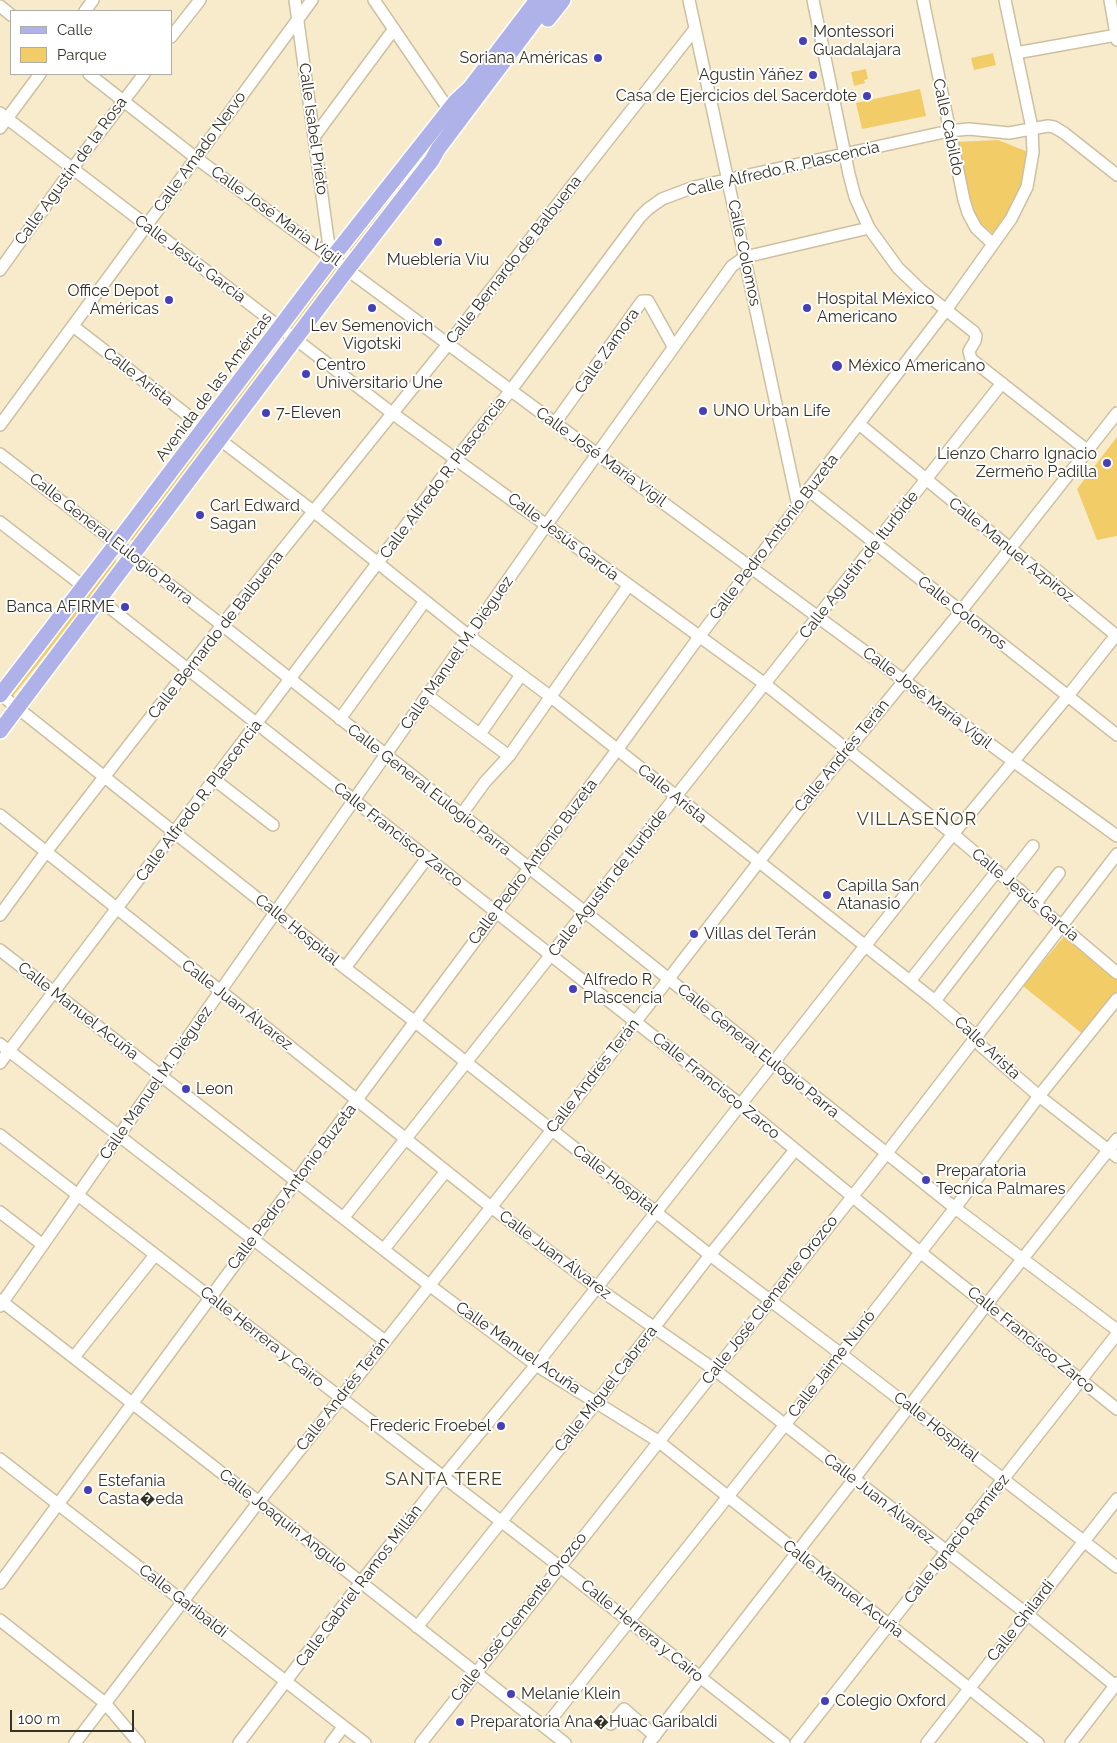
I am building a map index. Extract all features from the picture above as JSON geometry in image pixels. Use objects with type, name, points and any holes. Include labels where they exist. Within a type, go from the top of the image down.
[{"type":"main road","name":"Avenida de las Américas","points":[[453,106],[470,76],[525,0]]},
{"type":"main road","name":"Avenida de las Américas","points":[[0,694],[332,258],[453,106],[470,88],[537,0]]},
{"type":"main road","points":[[0,731],[347,269],[432,160],[438,149],[550,0]]},
{"type":"main road","points":[[432,160],[444,153],[563,0]]},
{"type":"street","points":[[86,10],[94,0]]},
{"type":"street","points":[[172,36],[200,0]]},
{"type":"street","name":"Calle Isabel Prieto","points":[[295,0],[332,258]]},
{"type":"street","name":"Calle Amado Nervo","points":[[0,425],[312,0]]},
{"type":"street","points":[[374,0],[453,106]]},
{"type":"street","name":"Calle Colomos","points":[[689,0],[798,506]]},
{"type":"street","points":[[813,0],[844,155],[855,197],[869,228],[898,268],[921,290],[974,332],[976,336],[969,351],[971,359],[1088,451]]},
{"type":"street","name":"Calle Cabildo","points":[[923,0],[949,131],[968,213],[976,228],[993,244]]},
{"type":"street","name":"Calle Pedro Antonio Buzeta","points":[[0,1583],[808,490],[946,310],[1017,210],[1027,188],[1033,157],[1032,128],[1005,0]]},
{"type":"street","points":[[1016,53],[1117,37],[1110,0]]},
{"type":"street","points":[[0,6],[10,14]]},
{"type":"street","points":[[314,137],[394,29]]},
{"type":"street","name":"Calle Bernardo de Balbuena","points":[[0,915],[46,852],[222,625],[448,344],[695,29]]},
{"type":"street","points":[[2,120],[39,75]]},
{"type":"street","name":"Calle José María Vigil","points":[[90,75],[196,158],[1117,836]]},
{"type":"street","name":"Calle Agustín de la Rosa","points":[[0,270],[72,169],[143,75]]},
{"type":"street","name":"Calle Jesús García","points":[[2,120],[72,169],[392,413],[765,684],[953,834],[1117,973]]},
{"type":"street","name":"Calle Alfredo R. Plascencia","points":[[0,1063],[4,1048],[54,992],[456,459],[511,390],[640,217],[648,209],[670,196],[694,187],[949,131],[969,129],[1009,133],[1048,126],[1058,130],[1117,175]]},
{"type":"street","points":[[744,257],[869,228]]},
{"type":"street","name":"Calle Manuel M. Diéguez","points":[[1,1303],[673,346],[732,266],[744,257]]},
{"type":"street","name":"Calle Zamora","points":[[555,423],[642,301],[648,301],[673,346]]},
{"type":"street","name":"Calle Arista","points":[[73,326],[204,428]]},
{"type":"street","name":"Calle Agustín de Iturbide","points":[[344,1217],[1002,384]]},
{"type":"street","name":"Calle Andrés Terán","points":[[76,1743],[183,1600],[552,1130],[758,862],[1117,414]]},
{"type":"street","name":"Calle Manuel Azpiroz","points":[[859,424],[1117,635]]},
{"type":"street","name":"Calle Arista","points":[[219,439],[313,511],[469,636],[551,697],[936,1001],[976,1036],[982,1046],[1039,1096],[1113,1153]]},
{"type":"street","name":"Calle General Eulogio Parra","points":[[0,454],[222,625],[585,912],[668,980],[774,1062],[886,1154],[1117,1330]]},
{"type":"street","name":"Calle Colomos","points":[[808,490],[1117,735]]},
{"type":"street","points":[[0,522],[83,586]]},
{"type":"street","points":[[461,815],[485,782],[509,756],[628,586]]},
{"type":"street","name":"Calle Francisco Zarco","points":[[100,600],[741,1105],[920,1252],[1117,1408]]},
{"type":"street","points":[[340,719],[425,601]]},
{"type":"street","name":"Calle Gabriel Ramos Millán","points":[[239,1743],[444,1476],[536,1365],[953,834],[1117,635]]},
{"type":"street","points":[[480,734],[521,675]]},
{"type":"street","name":"Calle Hospital","points":[[0,694],[710,1255],[1117,1567]]},
{"type":"street","points":[[428,696],[509,756]]},
{"type":"street","points":[[215,780],[273,825]]},
{"type":"street","name":"Calle Juan Álvarez","points":[[0,815],[491,1207],[596,1287],[714,1370],[1116,1685]]},
{"type":"street","points":[[1007,879],[1033,846]]},
{"type":"street","name":"Calle José Clemente Orozco","points":[[421,1743],[886,1154],[1117,854]]},
{"type":"street","points":[[345,968],[426,858]]},
{"type":"street","points":[[910,981],[997,871]]},
{"type":"street","points":[[1036,903],[1059,874]]},
{"type":"street","points":[[936,1001],[1020,890]]},
{"type":"street","name":"Calle Manuel Acuña","points":[[0,950],[430,1285],[536,1365],[658,1441],[1038,1743]]},
{"type":"street","name":"Calle Jaime Nunó","points":[[545,1727],[841,1354],[955,1208],[1039,1096],[1117,999]]},
{"type":"street","points":[[4,1048],[385,1341]]},
{"type":"street","name":"Calle Herrera y Cairo","points":[[0,1135],[501,1520],[784,1743]]},
{"type":"street","points":[[611,1724],[624,1709],[652,1739],[910,1407],[987,1304],[1113,1153],[1117,1139]]},
{"type":"street","name":"Calle Miguel Cabrera","points":[[417,1627],[795,1150]]},
{"type":"street","points":[[384,1249],[446,1171]]},
{"type":"street","points":[[0,1212],[43,1245]]},
{"type":"street","points":[[74,1357],[156,1255]]},
{"type":"street","name":"Calle Joaquín Angulo","points":[[1,1303],[74,1357],[565,1743]]},
{"type":"street","name":"Calle Ignacio Ramírez","points":[[796,1743],[1117,1334]]},
{"type":"street","name":"Calle Garibaldi","points":[[0,1459],[365,1743]]},
{"type":"street","name":"Calle Ghilardi","points":[[926,1743],[1117,1499]]},
{"type":"street","points":[[0,1620],[105,1703],[140,1743]]},
{"type":"street","points":[[1071,1743],[1116,1685]]},
{"type":"street","points":[[331,1743],[343,1727]]},
{"type":"green space","points":[[993,53],[996,65],[974,70],[971,58]]},
{"type":"green space","points":[[866,69],[868,79],[864,80],[865,83],[854,86],[851,72]]},
{"type":"green space","points":[[920,89],[926,116],[862,129],[856,103]]},
{"type":"green space","points":[[465,96],[468,98],[353,251],[350,252],[349,249]]},
{"type":"green space","points":[[998,140],[1028,152],[1025,176],[1018,195],[1007,215],[993,234],[981,224],[972,209],[956,142]]},
{"type":"green space","points":[[335,269],[335,275],[294,330],[289,329],[288,325],[329,270]]},
{"type":"green space","points":[[281,338],[265,361],[261,375],[134,539],[127,542],[127,534]]},
{"type":"green space","name":"Lienzo Charro Ignacio Zermeño Padilla","points":[[1117,437],[1117,536],[1097,540],[1077,489]]},
{"type":"green space","points":[[116,558],[116,565],[13,696],[8,697],[7,692],[109,560]]},
{"type":"green space","points":[[1066,934],[1117,979],[1117,991],[1084,1035],[1023,986]]},
{"type":"place","name":"Montessori Guadalajara","points":[[803,41]]},
{"type":"place","name":"Soriana Américas","points":[[598,58]]},
{"type":"place","name":"Agustin Yáñez","points":[[813,75]]},
{"type":"place","name":"Casa de Ejercicios del Sacerdote","points":[[867,96]]},
{"type":"place","name":"Mueblería Viu","points":[[438,242]]},
{"type":"place","name":"Office Depot Américas","points":[[169,300]]},
{"type":"place","name":"Lev Semenovich Vigotski","points":[[372,308]]},
{"type":"place","name":"Hospital México Americano","points":[[807,308]]},
{"type":"place","name":"México Americano","points":[[837,366]]},
{"type":"place","name":"Centro Universitario Une","points":[[306,374]]},
{"type":"place","name":"UNO Urban Life","points":[[703,411]]},
{"type":"place","name":"7-Eleven","points":[[266,413]]},
{"type":"place","name":"Lienzo Charro Ignacio Zermeño Padilla","points":[[1107,463]]},
{"type":"place","name":"Carl Edward Sagan","points":[[200,515]]},
{"type":"place","name":"Banca AFIRME","points":[[125,607]]},
{"type":"place","name":"Capilla San Atanasio","points":[[827,895]]},
{"type":"place","name":"Villas del Terán","points":[[694,934]]},
{"type":"place","name":"Alfredo R Plascencia","points":[[573,989]]},
{"type":"place","name":"Leon","points":[[186,1089]]},
{"type":"place","name":"Preparatoria Tecnica Palmares","points":[[926,1180]]},
{"type":"place","name":"Frederic Froebel","points":[[501,1426]]},
{"type":"place","name":"Estefania Casta�eda","points":[[88,1490]]},
{"type":"place","name":"Melanie Klein","points":[[511,1694]]},
{"type":"place","name":"Colegio Oxford","points":[[825,1701]]},
{"type":"place","name":"Preparatoria Ana�Huac Garibaldi","points":[[460,1722]]},
{"type":"district","name":"VILLASEÑOR","points":[[917,820]]},
{"type":"district","name":"SANTA TERE","points":[[444,1480]]}]
